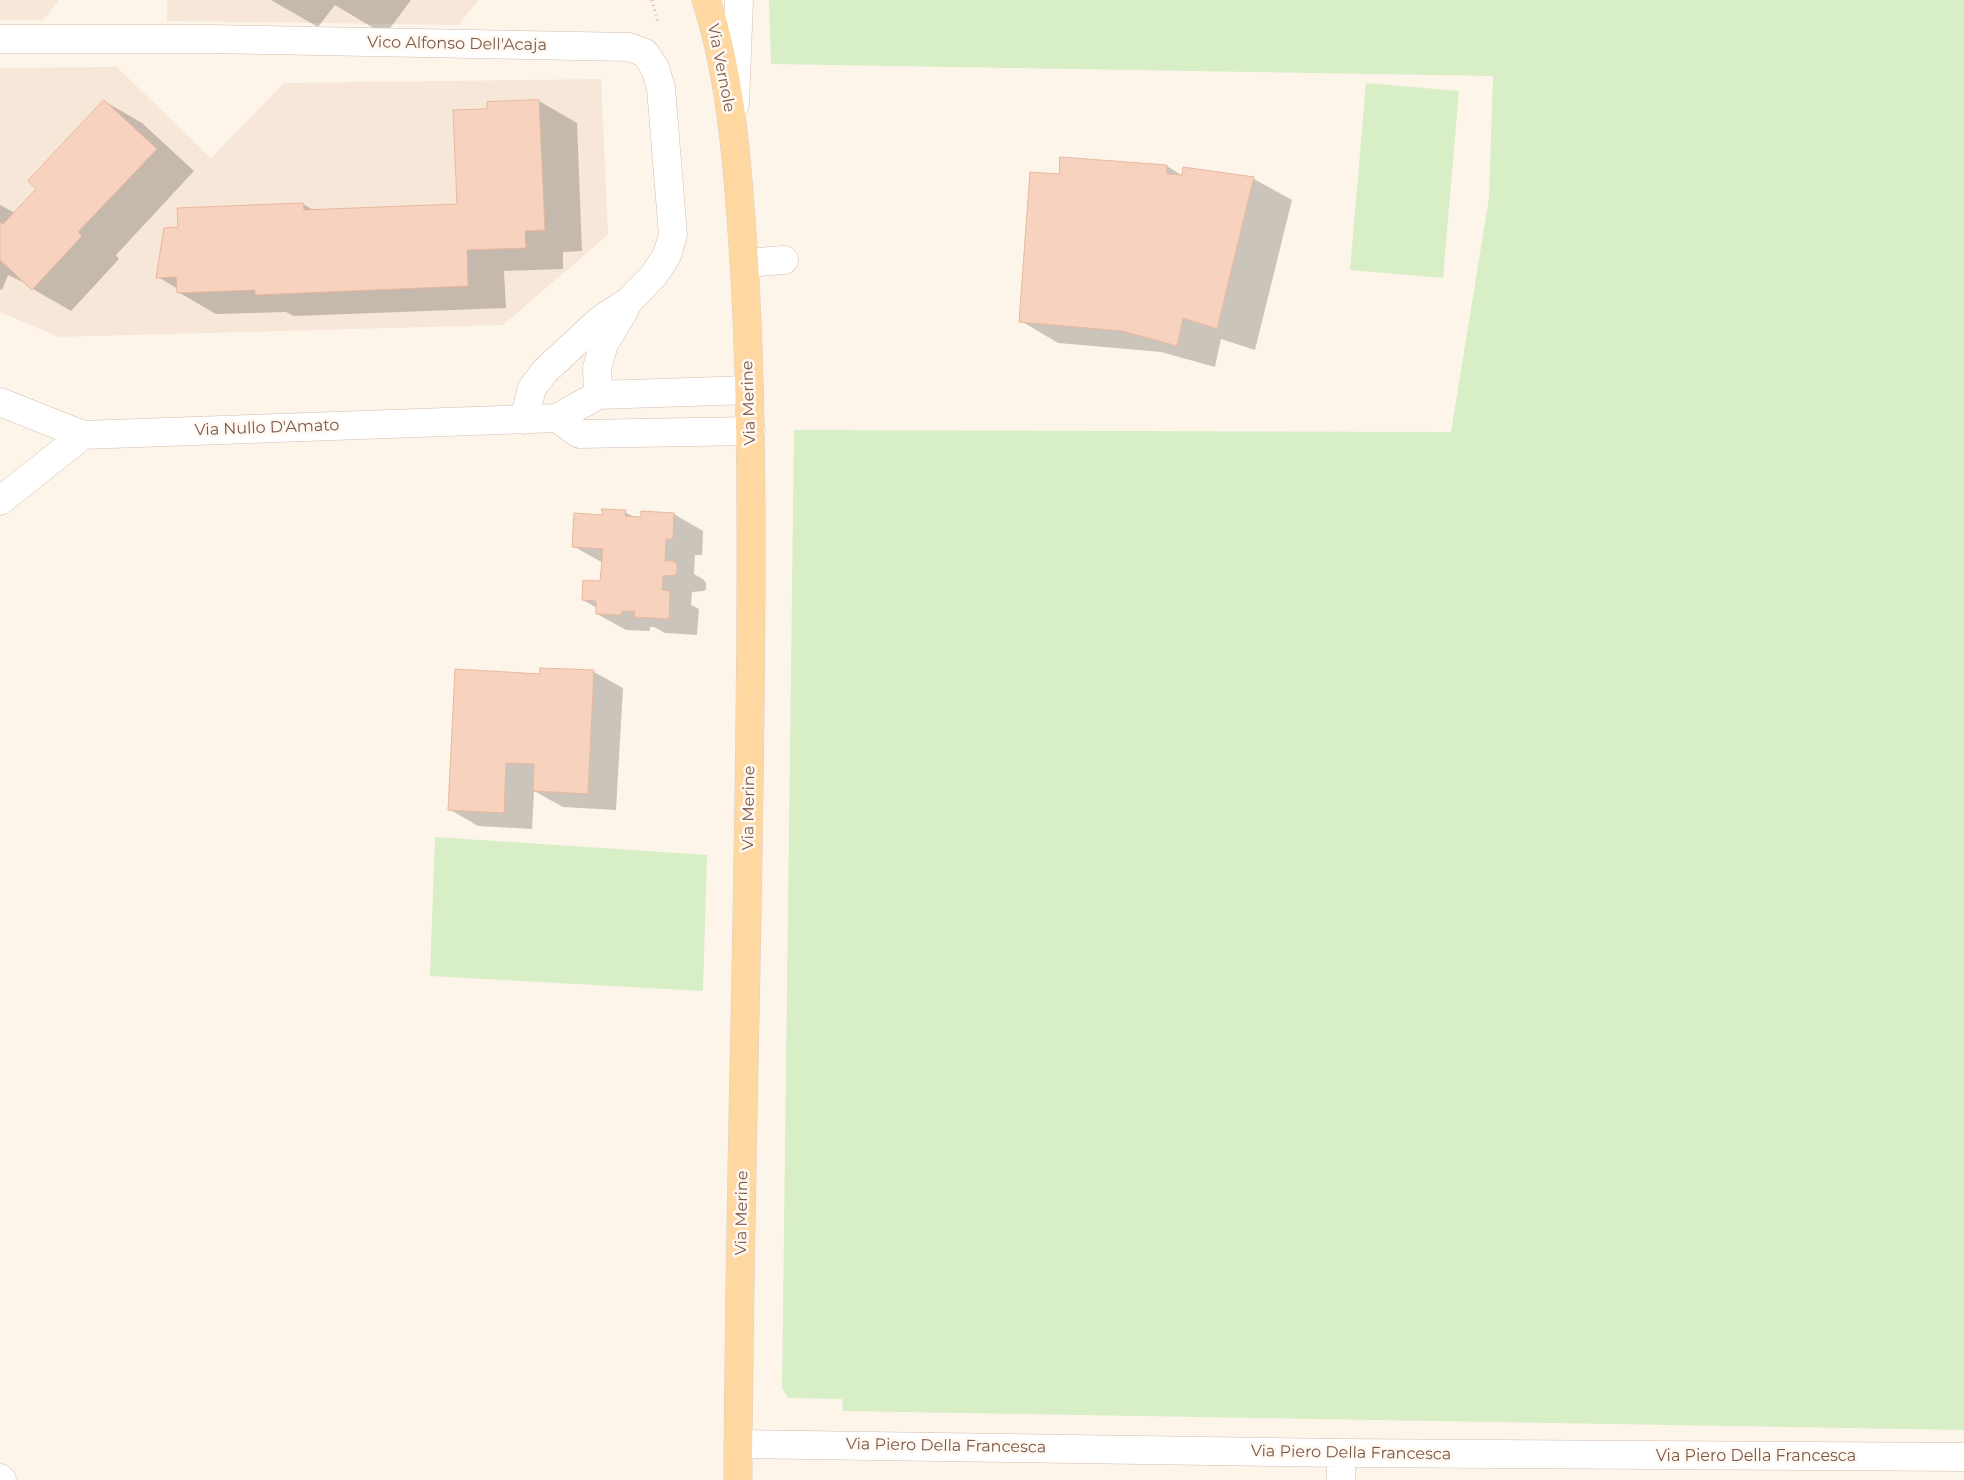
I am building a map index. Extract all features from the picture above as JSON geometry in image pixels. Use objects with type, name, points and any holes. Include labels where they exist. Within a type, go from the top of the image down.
[{"type":"main road","name":"Via Vernole","points":[[706,0],[713,21],[734,136]]},
{"type":"main road","name":"Via Merine","points":[[734,136],[745,263],[751,431],[751,682],[738,1480]]},
{"type":"street","points":[[734,136],[739,0]]},
{"type":"street","name":"Vico Alfonso Dell'Acaja","points":[[0,39],[211,39],[629,47],[645,53],[655,68],[661,88],[673,235],[667,255],[654,275],[629,301],[600,320],[545,371],[532,388],[524,420]]},
{"type":"street","points":[[745,263],[784,260]]},
{"type":"street","name":"Vico Alfonso Dell'Acaja","points":[[598,395],[598,368],[604,344],[629,301]]},
{"type":"street","name":"Via Nullo D'Amato","points":[[83,435],[557,418],[598,395],[749,390]]},
{"type":"street","points":[[0,402],[83,435],[0,501]]},
{"type":"street","points":[[557,418],[580,434],[751,431]]},
{"type":"street","name":"Via Piero Della Francesca","points":[[738,1444],[1341,1453],[1964,1457]]},
{"type":"street","points":[[1341,1453],[1341,1480]]},
{"type":"path","points":[[652,0],[659,26]]},
{"type":"shaded area","points":[[0,0],[59,0],[43,20],[0,20]]},
{"type":"shaded area","points":[[167,0],[478,0],[459,25],[167,21]]},
{"type":"shaded area","points":[[117,67],[211,158],[284,83],[601,79],[608,235],[503,325],[59,337],[0,312],[0,68]]},
{"type":"green space","points":[[769,0],[1964,0],[1964,1430],[843,1411],[842,1399],[788,1398],[782,1388],[794,430],[1451,432],[1489,198],[1493,76],[771,64]]},
{"type":"green space","points":[[1366,83],[1459,91],[1443,278],[1350,270]]},
{"type":"green space","points":[[435,837],[707,855],[703,991],[430,976]]},
{"type":"building","points":[[104,100],[157,149],[78,232],[82,236],[32,290],[0,260],[0,222],[3,224],[36,189],[28,181]]},
{"type":"building","points":[[539,100],[545,230],[525,231],[526,248],[467,250],[468,286],[255,295],[255,290],[177,293],[176,277],[156,278],[164,228],[178,227],[177,208],[303,203],[304,210],[457,204],[453,110],[487,109],[487,102]]},
{"type":"building","points":[[1060,157],[1167,165],[1167,174],[1182,175],[1183,167],[1254,177],[1217,329],[1183,318],[1177,346],[1122,331],[1019,322],[1030,172],[1059,174]]},
{"type":"building","points":[[602,509],[626,510],[625,516],[641,517],[641,511],[674,513],[673,539],[666,539],[665,561],[674,561],[677,565],[677,573],[675,575],[663,576],[662,590],[670,591],[669,619],[634,617],[635,611],[622,611],[621,615],[596,614],[596,601],[582,600],[583,580],[600,581],[603,549],[572,547],[574,513],[602,515]]},
{"type":"building","points":[[540,668],[594,670],[588,794],[533,791],[534,764],[506,763],[504,813],[448,810],[455,669],[540,674]]}]
